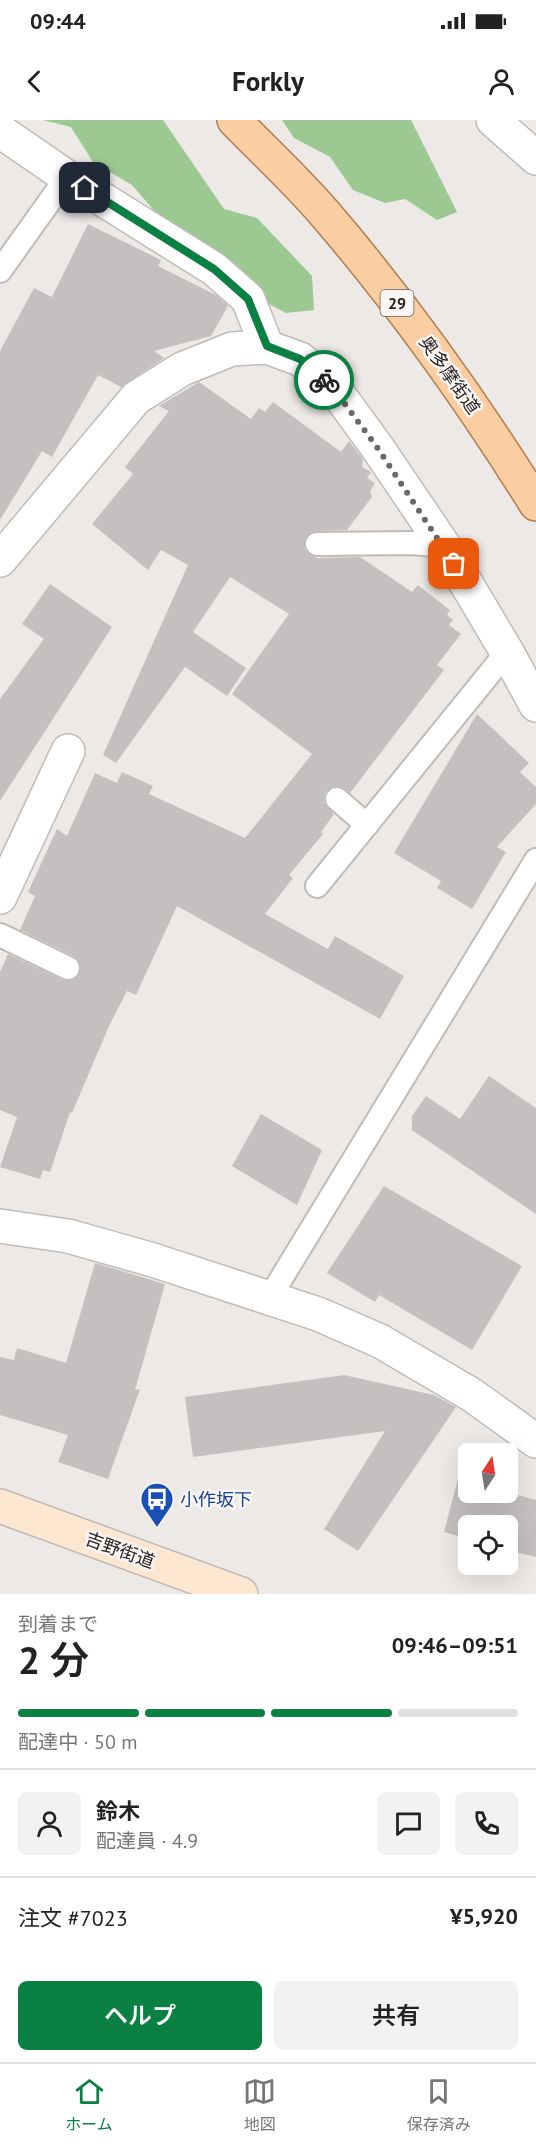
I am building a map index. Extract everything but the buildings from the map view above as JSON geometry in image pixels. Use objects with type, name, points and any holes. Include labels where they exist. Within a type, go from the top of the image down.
[{"type":"main road","name":"奥多摩街道","points":[[234,120],[325,214],[418,329],[465,393],[536,504]]},
{"type":"main road","name":"吉野街道","points":[[0,1506],[241,1594]]},
{"type":"street","points":[[493,120],[536,158]]},
{"type":"street","points":[[0,131],[67,177],[214,269],[248,299],[267,346]]},
{"type":"street","points":[[0,560],[136,398],[182,369],[232,349],[267,346],[300,359],[333,388],[377,447],[444,546],[536,705]]},
{"type":"street","points":[[2,887],[68,751]]},
{"type":"street","points":[[0,1226],[68,1236],[153,1260],[318,1314],[380,1341],[472,1395],[536,1441]]},
{"type":"lane","points":[[0,271],[67,177]]},
{"type":"lane","points":[[317,544],[412,543],[444,546]]},
{"type":"lane","points":[[317,886],[507,652]]},
{"type":"lane","points":[[337,799],[367,825]]},
{"type":"lane","points":[[270,1297],[536,860]]},
{"type":"lane","points":[[0,935],[68,968]]},
{"type":"green space","points":[[43,120],[163,120],[224,209],[257,218],[312,276],[314,310],[286,313],[261,300],[225,256],[178,238],[132,185],[93,162],[71,127]]},
{"type":"green space","points":[[282,120],[411,120],[457,212],[437,220],[405,199],[385,203],[353,190],[330,157],[294,138]]},
{"type":"way so far","points":[[324,380],[333,388],[377,447],[454,564]]},
{"type":"place","name":"小作坂下","points":[[157,1528]]},
{"type":"route","points":[[85,188],[214,269],[248,299],[267,346],[300,359],[324,380]]}]
